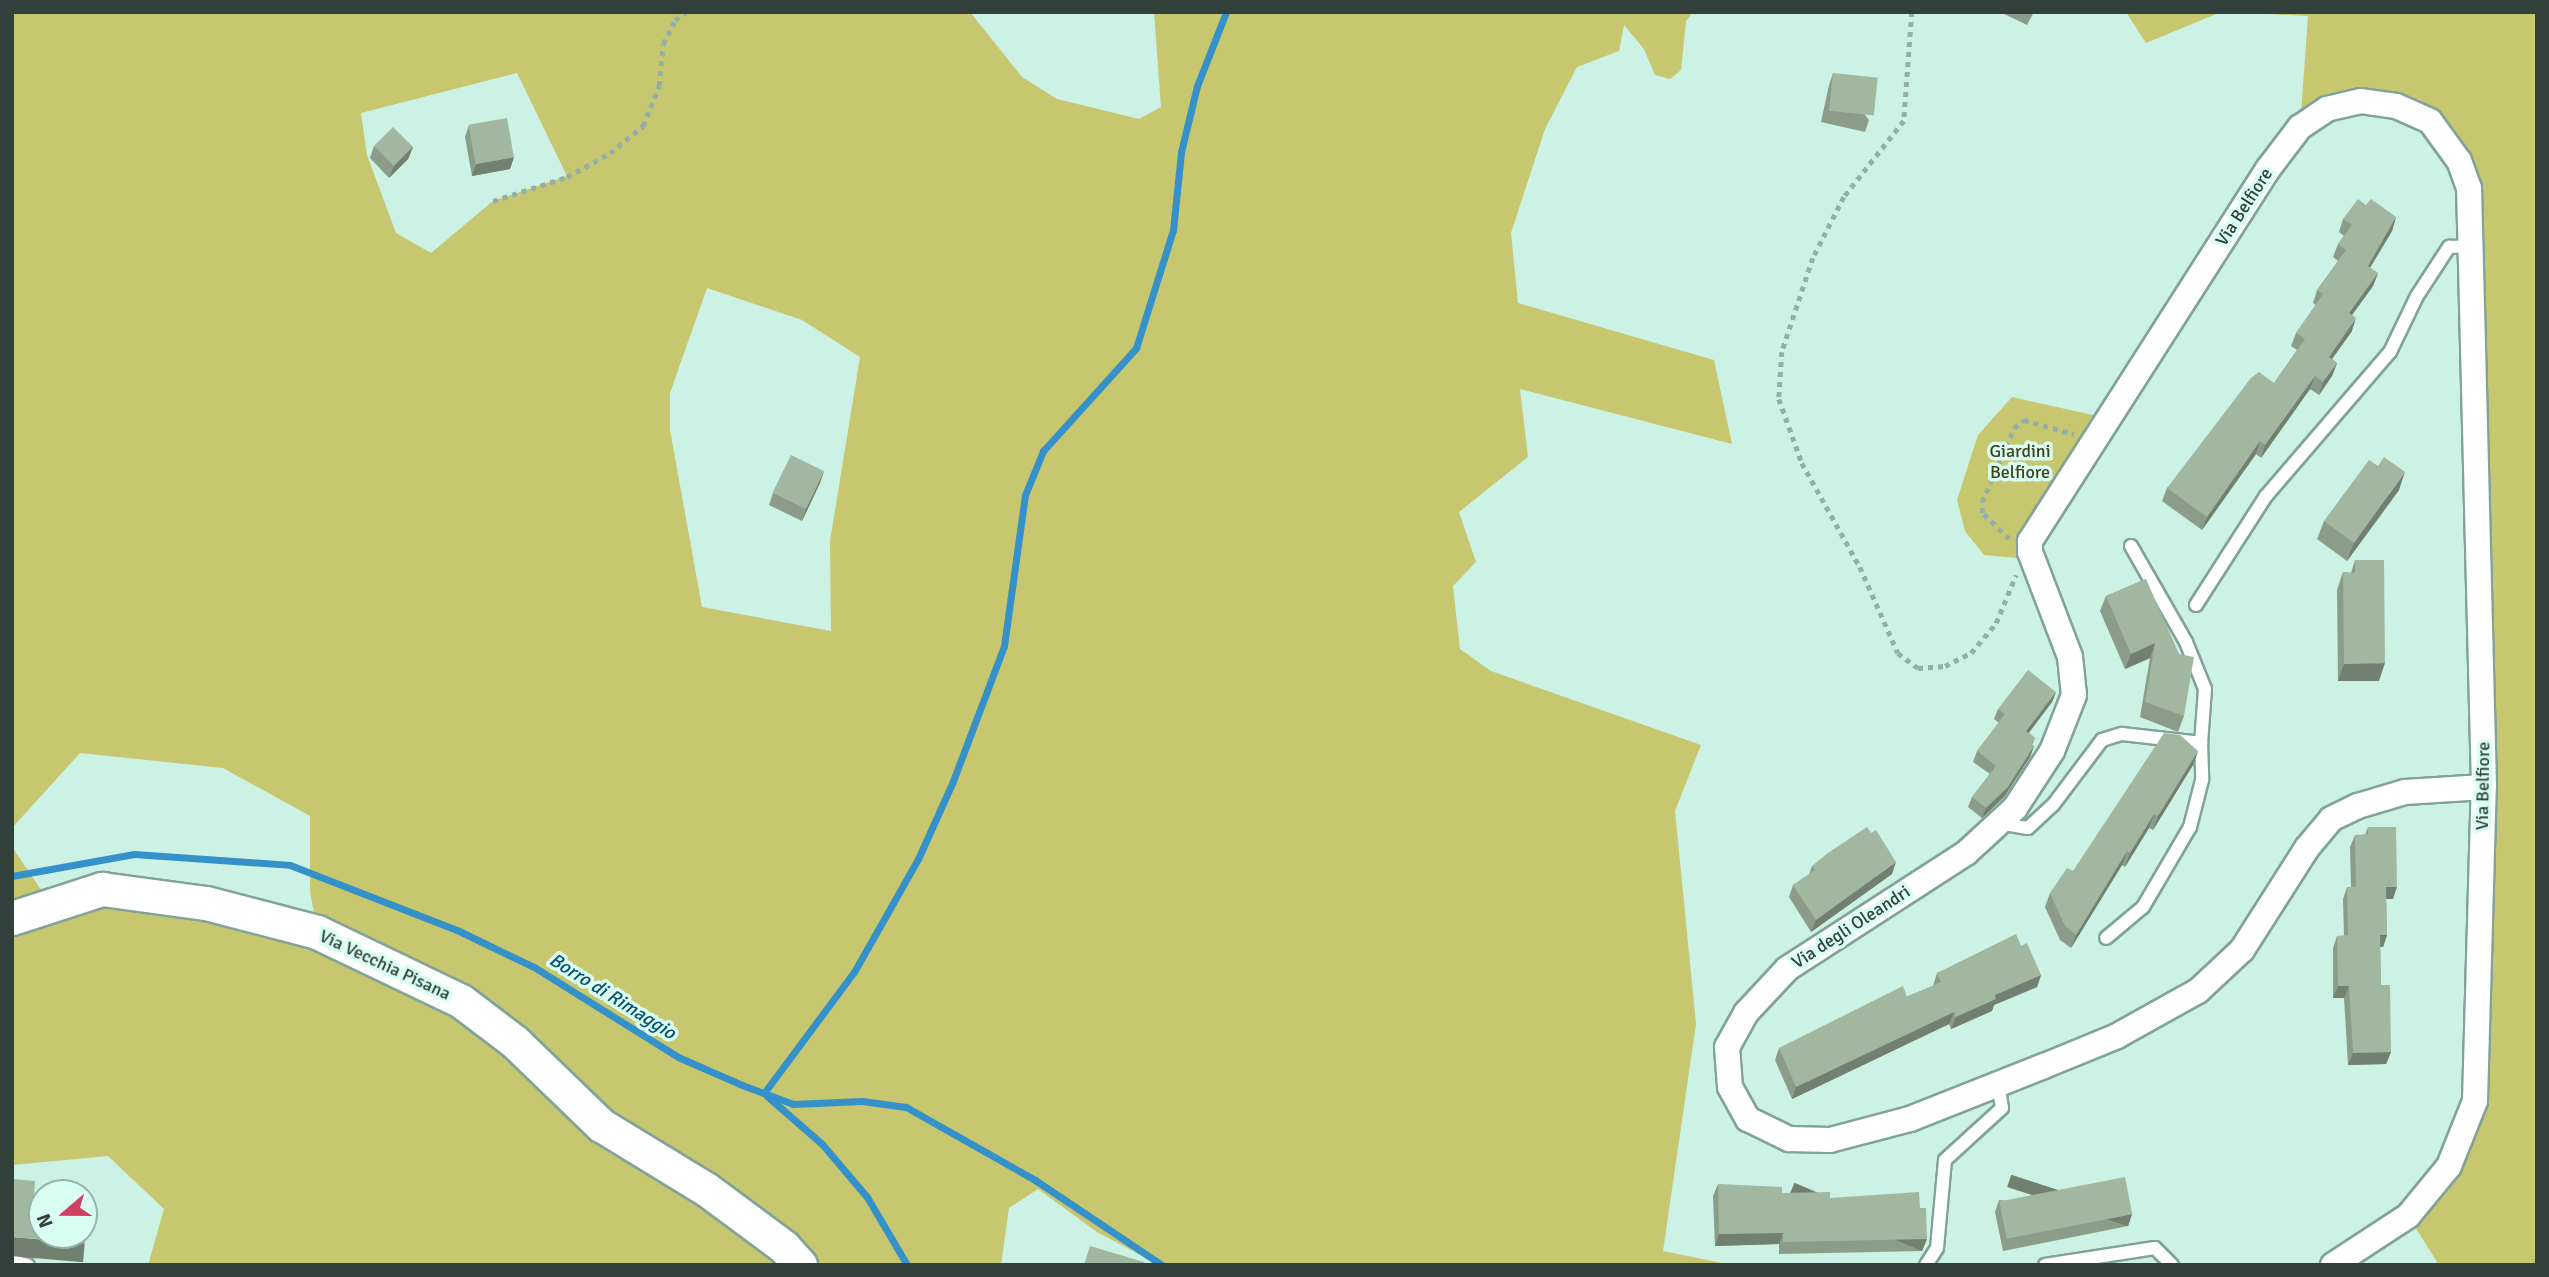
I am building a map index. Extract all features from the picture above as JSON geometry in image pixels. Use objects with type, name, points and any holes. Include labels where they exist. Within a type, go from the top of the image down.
[{"type":"main road","name":"Via Vecchia Pisana","points":[[12,918],[102,889],[206,903],[329,937],[461,1001],[515,1042],[601,1125],[706,1189],[784,1247],[800,1265]]},
{"type":"street","name":"Via Belfiore","points":[[2029,552],[2040,520],[2268,169],[2300,127],[2326,109],[2361,101],[2396,106],[2430,121],[2459,161],[2469,188],[2472,246],[2484,788],[2474,1101],[2449,1166],[2409,1216],[2333,1265]]},
{"type":"street","name":"Via degli Oleandri","points":[[2029,552],[2070,657],[2074,695],[2052,751],[2015,808],[1966,853],[1787,969],[1746,1013],[1727,1047],[1730,1087],[1748,1119],[1789,1139],[1830,1140],[1910,1119],[2117,1036],[2198,991],[2242,950],[2307,848],[2331,819],[2358,806],[2405,792],[2484,788]]},
{"type":"lane","points":[[2196,605],[2266,496],[2390,352],[2417,296],[2449,247],[2472,246]]},
{"type":"lane","points":[[2106,938],[2143,907],[2189,827],[2202,780],[2201,743],[2205,689],[2186,642],[2131,546]]},
{"type":"lane","points":[[1998,823],[2028,828],[2053,805],[2102,740],[2122,734],[2201,743]]},
{"type":"lane","points":[[1926,1265],[1937,1248],[1945,1160],[2001,1108],[1998,1084]]},
{"type":"lane","points":[[2045,1265],[2155,1248],[2172,1265]]},
{"type":"lane","points":[[12,1261],[28,1265]]},
{"type":"path","points":[[493,201],[567,177],[610,153],[643,126],[659,86],[663,44],[676,20],[686,12]]},
{"type":"path","points":[[1912,12],[1904,121],[1844,197],[1813,258],[1782,352],[1779,399],[1802,463],[1860,567],[1898,653],[1919,668],[1945,666],[1971,653],[1996,623],[2011,583],[2029,552],[1982,513],[1982,502],[2014,428],[2024,420],[2093,439]]},
{"type":"green space","points":[[12,12],[970,12],[1022,77],[1057,99],[1139,119],[1161,107],[1154,12],[1693,12],[1686,21],[1681,70],[1670,79],[1655,75],[1644,49],[1624,25],[1619,51],[1577,67],[1545,129],[1511,233],[1518,303],[1714,360],[1732,444],[1520,389],[1528,457],[1459,512],[1476,562],[1453,586],[1460,649],[1491,671],[1701,745],[1675,811],[1696,1024],[1663,1251],[1732,1265],[1159,1265],[1097,1232],[1038,1189],[1009,1208],[1001,1265],[148,1265],[164,1209],[108,1156],[12,1165],[12,847],[50,903],[102,889],[317,931],[310,891],[310,816],[223,768],[80,753],[12,828]],"holes":[[[517,73],[567,176],[493,201],[431,253],[396,233],[367,155],[361,113]],[[707,288],[802,320],[860,357],[830,541],[831,631],[702,607],[670,430],[670,393]]]},
{"type":"green space","points":[[2126,12],[2221,12],[2146,43]]},
{"type":"green space","points":[[2231,12],[2537,12],[2537,1265],[2439,1265],[2408,1216],[2475,1101],[2469,188],[2430,121],[2361,101],[2300,127],[2308,16]]},
{"type":"green space","name":"Giardini Belfiore","points":[[2012,397],[2106,418],[2016,558],[1984,555],[1965,531],[1957,500],[1978,435]]},
{"type":"building","points":[[1833,73],[1878,78],[1874,115],[1829,111]]},
{"type":"building","points":[[507,118],[514,157],[476,164],[469,125]]},
{"type":"building","points":[[393,127],[413,147],[394,166],[374,146]]},
{"type":"building","points":[[2358,199],[2366,205],[2371,199],[2396,217],[2368,266],[2378,273],[2349,313],[2356,318],[2329,357],[2337,363],[2323,382],[2315,376],[2265,445],[2260,441],[2207,517],[2167,488],[2251,378],[2259,372],[2274,383],[2305,339],[2296,333],[2323,294],[2317,290],[2346,250],[2338,244],[2352,225],[2343,219]]},
{"type":"building","points":[[791,455],[824,471],[806,509],[773,493]]},
{"type":"building","points":[[2384,457],[2405,472],[2354,543],[2324,521],[2369,460],[2378,466]]},
{"type":"building","points":[[2355,560],[2384,560],[2385,663],[2344,664],[2343,572],[2355,573]]},
{"type":"building","points":[[2146,579],[2179,654],[2194,657],[2184,716],[2145,702],[2155,643],[2131,654],[2106,596]]},
{"type":"building","points":[[2028,670],[2056,692],[2026,731],[2035,738],[2031,744],[2034,746],[2008,787],[1986,808],[1972,797],[1996,766],[1977,751],[2005,714],[1998,709]]},
{"type":"building","points":[[2164,733],[2180,735],[2198,751],[2158,816],[2154,814],[2130,853],[2127,851],[2076,935],[2065,926],[2050,893],[2067,868],[2073,871]]},
{"type":"building","points":[[1867,827],[1871,833],[1876,830],[1896,862],[1816,920],[1793,885],[1815,870],[1812,866],[1828,853]]},
{"type":"building","points":[[2368,827],[2396,827],[2397,887],[2386,887],[2387,935],[2380,935],[2381,985],[2390,985],[2391,1052],[2353,1053],[2349,986],[2338,986],[2337,936],[2348,935],[2347,887],[2356,887],[2355,835],[2368,834]]},
{"type":"building","points":[[2016,934],[2021,946],[2027,943],[2041,975],[1995,995],[1996,999],[1956,1017],[1954,1012],[1796,1087],[1779,1048],[1903,986],[1907,997],[1941,982],[1937,973]]},
{"type":"building","points":[[2125,1177],[2132,1214],[2007,1239],[1999,1201]]},
{"type":"building","points":[[12,1179],[28,1180],[28,1238],[12,1237]]},
{"type":"building","points":[[1718,1184],[1782,1187],[1782,1193],[1830,1192],[1830,1198],[1919,1192],[1920,1208],[1926,1208],[1927,1239],[1783,1242],[1783,1233],[1719,1234]]},
{"type":"building","points":[[1090,1246],[1144,1262],[1148,1265],[1084,1265]]},
{"type":"waterway","points":[[764,1093],[854,972],[918,859],[953,781],[1004,646],[1025,495],[1043,451],[1136,348],[1173,230],[1181,152],[1197,86],[1226,12]]},
{"type":"waterway","name":"Borro di Rimaggio","points":[[12,876],[134,854],[290,865],[457,930],[534,967],[678,1057],[742,1085],[793,1104],[862,1101],[906,1107],[1035,1180],[1162,1265]]},
{"type":"waterway","points":[[767,1096],[822,1144],[867,1197],[907,1265]]}]
